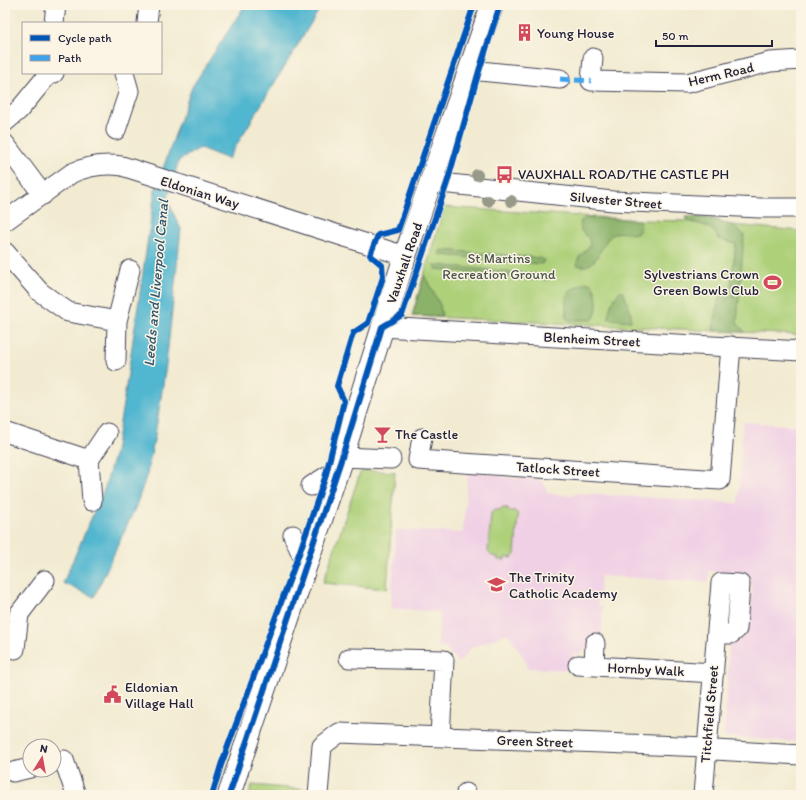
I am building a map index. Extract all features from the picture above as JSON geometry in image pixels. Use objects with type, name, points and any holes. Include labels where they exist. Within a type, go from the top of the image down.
[{"type":"main road","name":"Vauxhall Road","points":[[229,795],[340,463],[405,256],[492,5]]},
{"type":"street","points":[[54,22],[56,5]]},
{"type":"street","points":[[147,22],[149,5]]},
{"type":"street","name":"Herm Road","points":[[593,58],[591,81],[687,83],[770,62],[801,60]]},
{"type":"street","points":[[470,70],[560,79]]},
{"type":"street","points":[[5,122],[19,110],[47,76],[52,74]]},
{"type":"street","points":[[116,130],[129,91],[124,74]]},
{"type":"street","points":[[5,144],[42,195]]},
{"type":"street","name":"Eldonian Way","points":[[5,221],[72,173],[82,168],[109,164],[122,166],[405,256]]},
{"type":"street","name":"Silvester Street","points":[[431,182],[613,201],[760,208],[801,208]]},
{"type":"street","points":[[5,252],[40,292],[68,312],[117,320]]},
{"type":"street","points":[[116,362],[117,320],[130,270]]},
{"type":"street","name":"Blenheim Street","points":[[382,327],[801,351]]},
{"type":"street","name":"Tatlock Street","points":[[422,438],[418,460],[720,480],[731,346]]},
{"type":"street","points":[[5,432],[89,460]]},
{"type":"street","points":[[92,501],[89,460],[107,433]]},
{"type":"street","points":[[311,486],[340,463],[391,458]]},
{"type":"street","points":[[293,535],[306,564]]},
{"type":"street","points":[[15,649],[12,610],[45,580]]},
{"type":"street","name":"Titchfield Street","points":[[703,795],[717,634]]},
{"type":"street","name":"Hornby Walk","points":[[595,643],[586,665],[714,673]]},
{"type":"street","points":[[349,658],[444,660],[440,737]]},
{"type":"street","name":"Green Street","points":[[318,795],[322,746],[339,733],[706,747],[715,750],[801,755]]},
{"type":"street","points":[[62,767],[76,795]]},
{"type":"shaded area","name":"The Trinity Catholic Academy","points":[[743,422],[801,426],[801,742],[724,737],[729,645],[743,637],[749,628],[752,587],[750,580],[746,576],[709,571],[709,582],[601,576],[598,606],[603,606],[601,638],[580,654],[572,654],[570,670],[526,668],[527,663],[508,633],[471,648],[459,663],[446,648],[438,646],[440,612],[391,608],[396,530],[463,533],[468,469],[512,478],[539,479],[545,485],[547,493],[570,496],[576,493],[738,503]]},
{"type":"green space","name":"St Martins Recreation Ground","points":[[444,207],[639,220],[687,221],[801,231],[801,335],[412,316]]},
{"type":"green space","points":[[587,217],[639,220],[641,226],[637,234],[620,232],[612,235],[590,265],[577,265],[578,259],[590,245],[589,238],[583,233],[580,227],[581,221]]},
{"type":"green space","points":[[685,217],[709,218],[725,222],[744,235],[737,323],[745,332],[713,331],[718,301],[724,291],[734,298],[731,284],[736,244],[718,239],[716,234],[710,228],[687,221]]},
{"type":"green space","points":[[442,250],[540,258],[544,260],[542,264],[441,255],[439,252]]},
{"type":"green space","points":[[436,265],[547,275],[550,278],[547,280],[436,269],[434,267]]},
{"type":"green space","points":[[424,275],[440,305],[442,317],[412,316]]},
{"type":"green space","points":[[587,282],[593,285],[596,293],[597,308],[595,316],[592,320],[569,320],[566,318],[567,294],[569,291]]},
{"type":"green space","points":[[620,291],[623,291],[631,313],[631,321],[609,319],[610,308]]},
{"type":"green space","points":[[363,470],[395,472],[387,589],[323,583],[360,473]]},
{"type":"green space","points":[[501,508],[508,508],[508,511],[515,511],[518,514],[515,554],[512,558],[505,557],[505,560],[498,560],[498,557],[492,556],[488,552],[491,513],[495,510],[501,510]]},
{"type":"green space","points":[[252,785],[311,790],[310,795],[249,795]]},
{"type":"water","name":"Leeds and Liverpool Canal","points":[[245,5],[322,5],[228,159],[200,148],[179,160],[167,200],[181,229],[166,365],[155,435],[147,474],[136,506],[94,597],[63,583],[105,487],[115,452],[155,191],[192,87]]},
{"type":"marked path","points":[[560,79],[591,81]]},
{"type":"cycle path","points":[[212,795],[221,765],[300,551],[325,478],[344,401],[337,386],[353,333],[368,323],[383,277],[382,265],[370,255],[378,235],[398,230],[474,5]]},
{"type":"cycle path","points":[[229,795],[342,457],[382,327],[402,315],[447,183],[479,71],[500,5]]},
{"type":"place","name":"Young House","points":[[524,33]]},
{"type":"place","name":"VAUXHALL ROAD/THE CASTLE PH","points":[[505,174]]},
{"type":"place","name":"Sylvestrians Crown Green Bowls Club","points":[[772,282]]},
{"type":"place","name":"The Castle","points":[[382,434]]},
{"type":"place","name":"The Trinity Catholic Academy","points":[[496,585]]},
{"type":"place","name":"Eldonian Village Hall","points":[[112,695]]}]
